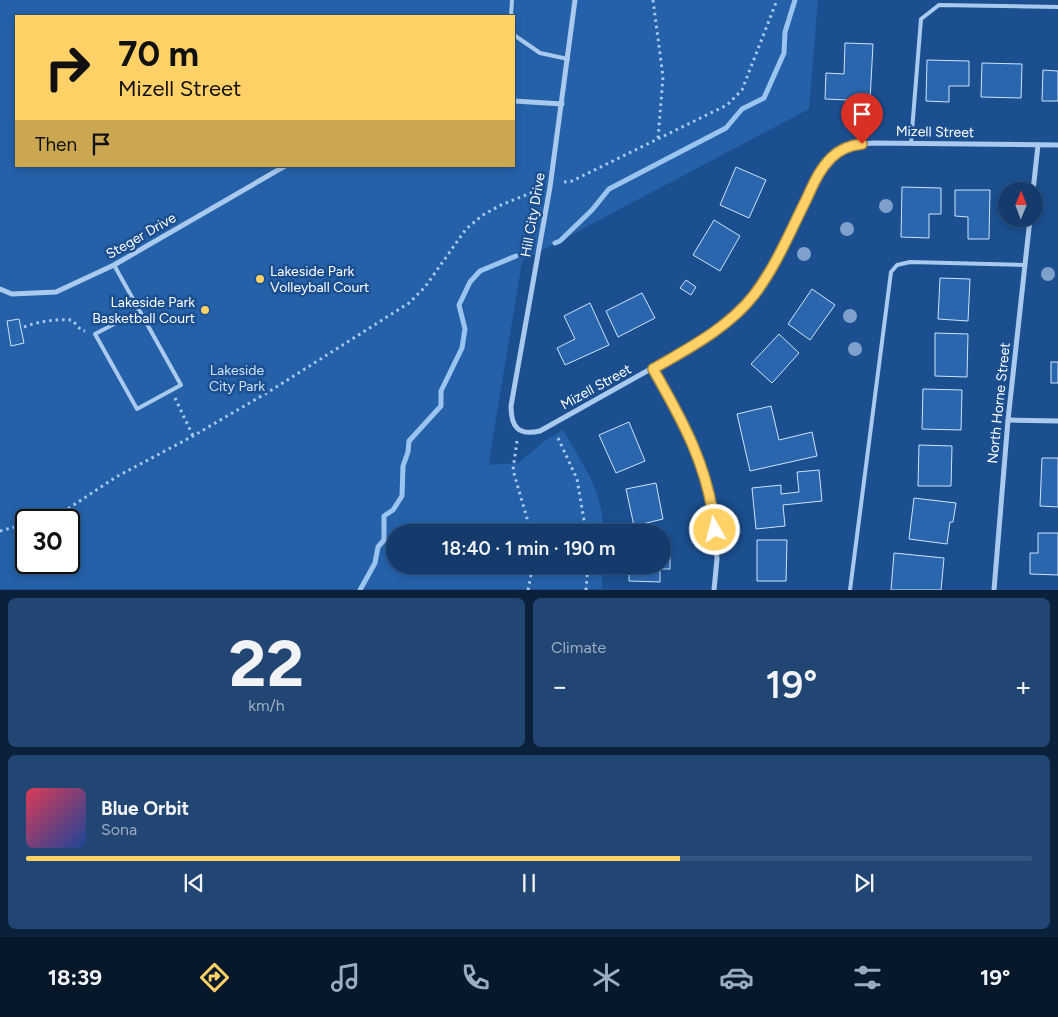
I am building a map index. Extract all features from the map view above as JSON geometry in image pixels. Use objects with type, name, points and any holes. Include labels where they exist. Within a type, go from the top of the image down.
[{"type":"street","name":"Hill City Drive","points":[[518,430],[511,418],[511,406],[550,187],[575,0]]},
{"type":"street","points":[[515,101],[562,104]]},
{"type":"street","name":"Mizell Street","points":[[518,430],[528,434],[540,431],[713,334],[754,295],[771,270],[820,170],[833,156],[851,145],[873,143],[1058,145]]},
{"type":"street","points":[[1034,182],[1038,145]]},
{"type":"street","name":"Steger Drive","points":[[0,289],[12,294],[56,292],[114,265],[283,167]]},
{"type":"street","name":"North Horne Street","points":[[994,590],[1008,420],[1029,228]]},
{"type":"street","points":[[653,369],[695,447],[706,481],[713,516],[717,559],[714,590]]},
{"type":"street","points":[[1008,420],[1058,421]]},
{"type":"lane","points":[[510,15],[512,0]]},
{"type":"lane","points":[[911,143],[921,19],[939,5],[1058,7]]},
{"type":"lane","points":[[515,36],[540,53],[568,59]]},
{"type":"lane","points":[[850,590],[891,272],[897,266],[910,262],[1025,265]]},
{"type":"lane","points":[[114,265],[140,311],[181,386],[138,409],[95,334],[140,311]]},
{"type":"path","points":[[653,0],[663,77],[658,140]]},
{"type":"path","points":[[564,182],[572,181],[727,105],[742,90],[777,0]]},
{"type":"path","points":[[68,509],[116,477],[193,436],[270,391],[409,303],[426,287],[466,229],[483,215],[501,205],[533,192]]},
{"type":"path","points":[[24,327],[38,322],[72,320],[81,330],[95,334]]},
{"type":"path","points":[[170,391],[193,436]]},
{"type":"path","points":[[518,430],[513,470],[529,524]]},
{"type":"path","points":[[558,438],[577,478],[585,524]]},
{"type":"path","points":[[0,531],[15,527]]},
{"type":"path","points":[[528,590],[531,574]]},
{"type":"path","points":[[586,590],[587,574]]},
{"type":"green space","name":"Lakeside City Park","points":[[0,0],[818,0],[809,109],[522,261],[489,461],[490,465],[518,463],[546,440],[563,430],[596,491],[602,524],[386,524],[386,574],[602,574],[602,589],[0,589]]},
{"type":"building","points":[[845,43],[873,44],[870,101],[825,99],[826,73],[844,74]]},
{"type":"building","points":[[927,60],[969,61],[969,86],[949,86],[949,102],[926,101]]},
{"type":"building","points":[[982,63],[1022,64],[1021,98],[981,97]]},
{"type":"building","points":[[1043,70],[1058,71],[1058,101],[1042,101]]},
{"type":"building","points":[[736,167],[766,180],[749,218],[720,205]]},
{"type":"building","points":[[902,187],[941,188],[941,214],[929,214],[929,238],[901,237]]},
{"type":"building","points":[[955,190],[990,190],[989,239],[968,239],[968,217],[955,216]]},
{"type":"building","points":[[714,220],[740,236],[720,271],[693,255]]},
{"type":"building","points":[[940,278],[970,279],[968,321],[938,319]]},
{"type":"building","points":[[686,280],[696,287],[691,295],[680,288]]},
{"type":"building","points":[[812,289],[835,305],[810,340],[788,324]]},
{"type":"building","points":[[642,293],[655,318],[618,337],[606,311]]},
{"type":"building","points":[[590,303],[609,345],[565,365],[557,348],[575,339],[564,316]]},
{"type":"building","points":[[19,319],[24,343],[11,346],[7,321]]},
{"type":"building","points":[[935,333],[968,334],[967,377],[935,376]]},
{"type":"building","points":[[779,334],[799,353],[772,383],[751,364]]},
{"type":"building","points":[[1051,362],[1058,362],[1058,383],[1051,383]]},
{"type":"building","points":[[923,389],[962,390],[961,430],[922,429]]},
{"type":"building","points":[[771,406],[779,440],[812,432],[817,456],[750,471],[737,414]]},
{"type":"building","points":[[629,422],[645,461],[616,473],[599,435]]},
{"type":"building","points":[[919,445],[952,446],[951,486],[918,486]]},
{"type":"building","points":[[1042,458],[1058,458],[1058,507],[1040,506]]},
{"type":"building","points":[[819,470],[822,501],[783,505],[785,526],[756,529],[752,488],[781,485],[781,494],[799,492],[797,472]]},
{"type":"building","points":[[656,483],[663,519],[634,524],[626,489]]},
{"type":"building","points":[[914,498],[956,503],[953,522],[950,522],[947,544],[909,539]]},
{"type":"building","points":[[1038,533],[1058,533],[1058,575],[1030,574],[1030,553],[1038,553]]},
{"type":"building","points":[[757,540],[787,540],[786,581],[757,581]]},
{"type":"building","points":[[894,553],[944,558],[941,590],[891,590]]},
{"type":"building","points":[[629,574],[660,574],[660,582],[629,581]]},
{"type":"waterway","points":[[555,243],[560,241],[592,210],[609,189],[726,128],[742,109],[764,98],[784,53],[785,32],[795,0]]},
{"type":"waterway","points":[[360,590],[375,563],[378,547],[384,540],[384,516],[393,510],[402,496],[403,466],[408,452],[409,441],[441,406],[441,391],[462,348],[465,329],[459,305],[470,282],[480,271],[516,256]]},
{"type":"place","name":"Lakeside Park Volleyball Court","points":[[260,279]]},
{"type":"place","name":"Lakeside Park Basketball Court","points":[[205,310]]},
{"type":"route","points":[[715,530],[706,481],[695,447],[653,369],[713,334],[754,295],[771,270],[820,170],[833,156],[851,145],[862,144]]}]
